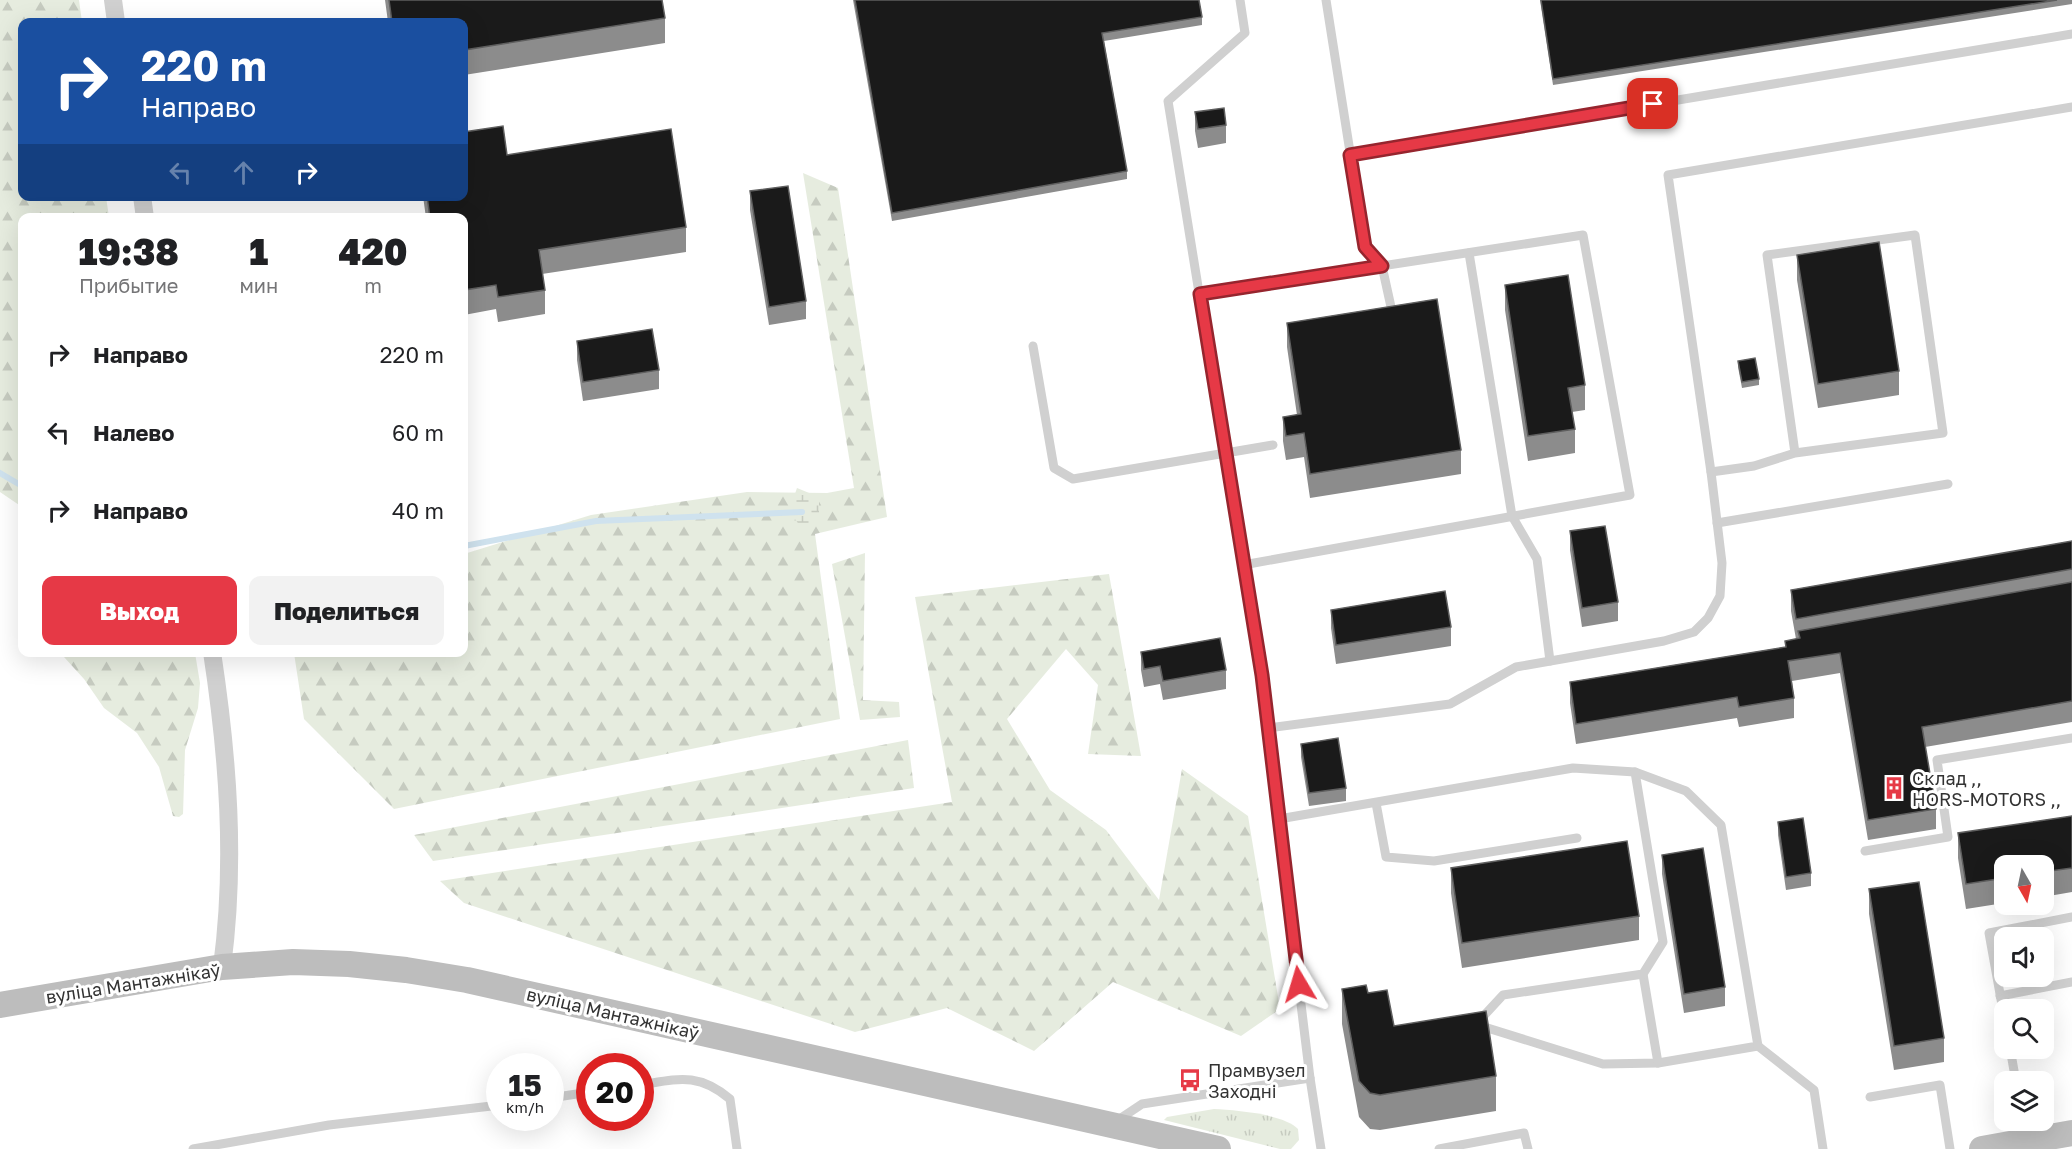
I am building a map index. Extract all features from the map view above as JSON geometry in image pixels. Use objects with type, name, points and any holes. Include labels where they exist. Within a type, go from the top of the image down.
[{"type":"street","points":[[113,0],[115,18]]},
{"type":"street","points":[[213,657],[229,800],[230,883],[222,967]]},
{"type":"street","name":"вуліца Мантажнікаў","points":[[0,1005],[222,967],[293,962],[349,964],[406,970],[467,980],[1218,1149]]},
{"type":"street","points":[[1982,1149],[2022,1131]]},
{"type":"street","points":[[2040,1131],[2072,1133]]},
{"type":"lane","points":[[1240,0],[1245,33],[1168,101],[1262,675],[1310,1078],[1321,1149]]},
{"type":"lane","points":[[1326,0],[1365,247],[1382,266],[1393,316]]},
{"type":"lane","points":[[1350,155],[2072,34]]},
{"type":"lane","points":[[1268,728],[1450,704],[1516,667],[1664,640],[1694,632],[1708,618],[1720,596],[1722,563],[1668,175],[2072,107]]},
{"type":"lane","points":[[1200,294],[1583,235],[1630,495],[1244,565]]},
{"type":"lane","points":[[1711,472],[1754,466],[1795,453],[1942,433],[1915,235],[1767,255],[1795,453]]},
{"type":"lane","points":[[1469,253],[1512,516],[1537,559],[1550,661]]},
{"type":"lane","points":[[1033,346],[1054,468],[1073,479],[1273,446]]},
{"type":"lane","points":[[1717,523],[1948,484]]},
{"type":"lane","points":[[1865,851],[1948,837],[1937,760],[2072,738]]},
{"type":"lane","points":[[1279,819],[1573,768],[1635,772],[1686,790],[1721,825],[1758,1046],[1814,1090],[1823,1149]]},
{"type":"lane","points":[[1635,772],[1663,942],[1642,974],[1658,1063]]},
{"type":"lane","points":[[1376,803],[1386,857],[1434,861],[1577,838]]},
{"type":"lane","points":[[2001,999],[1989,933],[2072,917]]},
{"type":"lane","points":[[1477,1024],[1503,994],[1642,974]]},
{"type":"lane","points":[[2000,996],[2072,982]]},
{"type":"lane","points":[[1465,1026],[1477,1024],[1603,1064],[1658,1063],[1758,1046]]},
{"type":"lane","points":[[654,1083],[684,1078],[715,1087],[730,1099],[737,1149]]},
{"type":"lane","points":[[1112,1124],[1142,1104],[1310,1078]]},
{"type":"lane","points":[[1870,1097],[1940,1085],[1950,1149]]},
{"type":"lane","points":[[193,1149],[329,1125],[486,1106]]},
{"type":"lane","points":[[1439,1149],[1524,1132],[1528,1149]]},
{"type":"green space","points":[[0,0],[79,0],[81,18],[18,18],[18,201],[107,201],[108,213],[18,213],[18,504],[0,492]]},
{"type":"green space","points":[[803,173],[838,188],[887,517],[815,534],[840,719],[394,809],[304,719],[295,657],[468,657],[468,553],[591,515],[747,492],[827,493],[854,488]]},
{"type":"green space","points":[[797,488],[819,497],[819,517],[806,534],[789,511]]},
{"type":"green space","points":[[865,553],[863,700],[899,702],[900,717],[860,720],[832,564]]},
{"type":"green space","points":[[1109,574],[1141,756],[1088,754],[1098,685],[1066,649],[1007,719],[1050,790],[1106,830],[1159,900],[1182,769],[1248,816],[1280,1009],[1241,1036],[1113,982],[1034,1051],[947,1008],[855,1032],[464,903],[440,881],[952,802],[915,597]]},
{"type":"green space","points":[[64,657],[196,657],[200,683],[198,708],[185,750],[183,814],[179,817],[173,816],[159,767],[137,733],[104,708],[84,679]]},
{"type":"green space","points":[[908,740],[914,788],[433,861],[414,835]]},
{"type":"green space","points":[[1214,1109],[1259,1114],[1282,1120],[1298,1129],[1299,1140],[1291,1149],[1280,1149],[1164,1120],[1167,1117]]},
{"type":"building","points":[[389,0],[662,0],[665,18],[468,49],[468,18],[391,18]]},
{"type":"building","points":[[855,0],[1199,0],[1202,17],[1102,33],[1127,171],[892,213]]},
{"type":"building","points":[[1541,0],[2057,0],[1553,79]]},
{"type":"building","points":[[1224,108],[1226,125],[1198,129],[1195,112]]},
{"type":"building","points":[[503,126],[507,155],[671,129],[686,227],[539,250],[545,290],[498,297],[496,285],[468,289],[468,213],[429,213],[428,201],[468,201],[468,131]]},
{"type":"building","points":[[788,186],[806,301],[769,307],[750,191]]},
{"type":"building","points":[[1879,242],[1899,371],[1818,384],[1797,255]]},
{"type":"building","points":[[1568,275],[1585,385],[1568,388],[1575,429],[1528,436],[1505,285]]},
{"type":"building","points":[[1437,299],[1461,450],[1310,474],[1304,433],[1286,436],[1283,417],[1301,414],[1287,323]]},
{"type":"building","points":[[652,329],[659,370],[583,382],[577,341]]},
{"type":"building","points":[[1755,358],[1759,379],[1742,382],[1738,361]]},
{"type":"building","points":[[1605,526],[1618,602],[1582,608],[1570,531]]},
{"type":"building","points":[[2072,541],[2072,569],[1796,619],[1791,590]]},
{"type":"building","points":[[2072,582],[2072,701],[1922,727],[1936,809],[1868,820],[1840,653],[1788,661],[1794,698],[1739,707],[1737,697],[1576,724],[1570,682],[1786,647],[1785,641],[1800,638],[1798,631]]},
{"type":"building","points":[[1445,591],[1451,627],[1336,645],[1331,610]]},
{"type":"building","points":[[1220,638],[1226,670],[1163,681],[1160,666],[1144,669],[1141,652]]},
{"type":"building","points":[[1338,738],[1346,788],[1309,793],[1301,744]]},
{"type":"building","points":[[2072,816],[2072,868],[2054,870],[2054,855],[1994,855],[1994,880],[1966,884],[1958,833]]},
{"type":"building","points":[[1803,818],[1811,873],[1786,877],[1778,822]]},
{"type":"building","points":[[1627,841],[1639,916],[1462,943],[1451,868]]},
{"type":"building","points":[[1703,848],[1725,987],[1684,994],[1662,855]]},
{"type":"building","points":[[1919,882],[1944,1038],[1894,1046],[1869,889]]},
{"type":"building","points":[[1366,985],[1368,993],[1387,990],[1394,1026],[1486,1011],[1496,1076],[1380,1095],[1370,1093],[1359,1081],[1342,989]]},
{"type":"waterway","points":[[0,473],[18,484]]},
{"type":"waterway","points":[[468,545],[596,521],[802,512]]},
{"type":"place","name":"Склад ,, HORS-MOTORS ,,","points":[[1894,788]]},
{"type":"place","name":"Прамвузел Заходні","points":[[1190,1080]]},
{"type":"route","points":[[1299,984],[1262,675],[1200,294],[1382,266],[1365,247],[1350,155],[1653,104]]}]
